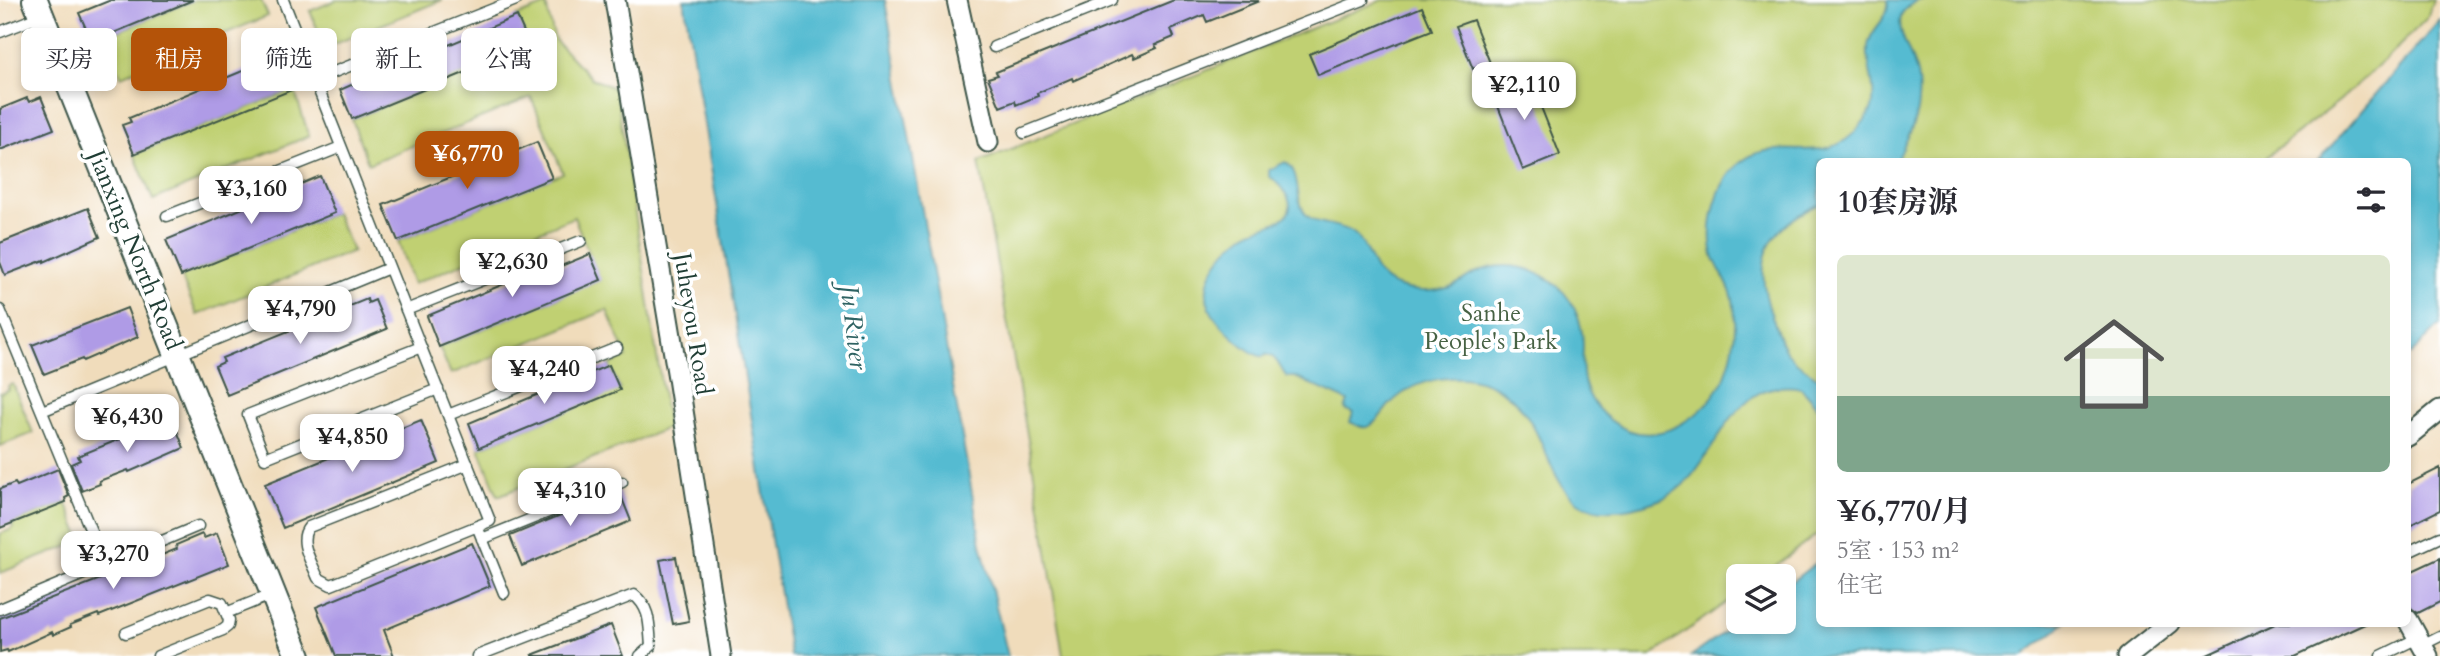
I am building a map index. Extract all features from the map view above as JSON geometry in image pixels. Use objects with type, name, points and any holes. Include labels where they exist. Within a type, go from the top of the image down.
[{"type":"street","name":"Juheyou Road","points":[[615,0],[721,656]]},
{"type":"street","points":[[957,0],[988,142]]},
{"type":"street","name":"Jianxing North Road","points":[[39,5],[298,656]]},
{"type":"street","points":[[2411,434],[2440,411]]},
{"type":"street","points":[[2411,626],[2422,646]]},
{"type":"street","points":[[2128,656],[2165,627]]},
{"type":"lane","points":[[283,0],[294,28]]},
{"type":"lane","points":[[337,71],[516,0]]},
{"type":"lane","points":[[994,47],[1112,0]]},
{"type":"lane","points":[[1024,133],[1363,0]]},
{"type":"lane","points":[[0,32],[39,5]]},
{"type":"lane","points":[[318,91],[468,464],[490,521],[331,584],[318,578],[304,542],[305,532],[309,527],[468,464]]},
{"type":"lane","points":[[167,216],[341,147]]},
{"type":"lane","points":[[406,310],[581,241]]},
{"type":"lane","points":[[42,411],[389,268]]},
{"type":"lane","points":[[0,310],[105,565]]},
{"type":"lane","points":[[421,347],[248,415],[265,457],[438,389]]},
{"type":"lane","points":[[448,415],[617,348]]},
{"type":"lane","points":[[482,539],[622,482]]},
{"type":"lane","points":[[0,609],[198,526]]},
{"type":"lane","points":[[477,526],[504,593]]},
{"type":"lane","points":[[2411,551],[2440,537]]},
{"type":"lane","points":[[226,613],[273,594]]},
{"type":"lane","points":[[477,656],[634,595],[643,602],[648,612],[651,646],[640,656]]},
{"type":"lane","points":[[126,633],[211,599],[222,603],[228,626],[158,656]]},
{"type":"lane","points":[[2381,656],[2422,646],[2440,636]]},
{"type":"green space","points":[[194,0],[261,0],[268,16],[227,33],[227,28],[131,28],[131,72],[121,76],[117,66],[117,32]]},
{"type":"green space","points":[[336,0],[442,0],[374,28],[351,28],[351,37],[337,43],[337,28],[317,28],[310,11]]},
{"type":"green space","name":"Sanhe People's Park","points":[[1382,0],[2433,0],[2427,18],[2385,60],[2339,101],[2265,158],[1816,158],[1816,535],[1778,564],[1726,564],[1726,603],[1651,656],[1063,656],[1042,519],[979,162]]},
{"type":"green space","points":[[546,5],[552,28],[522,28],[517,16]]},
{"type":"green space","points":[[557,42],[591,78],[616,89],[668,428],[498,496],[479,448],[620,389],[609,365],[627,357],[607,310],[451,374],[439,347],[600,280],[574,217],[413,284],[398,241],[563,173],[531,97],[368,164],[352,119],[420,91],[447,91],[447,80],[461,74],[461,91],[557,91]]},
{"type":"green space","points":[[289,91],[295,91],[309,136],[153,200],[134,154]]},
{"type":"green space","points":[[335,213],[353,251],[197,315],[181,276]]},
{"type":"green space","points":[[13,384],[33,433],[0,446],[0,393]]},
{"type":"green space","points":[[66,502],[82,541],[0,573],[0,534],[10,530],[12,523]]},
{"type":"water","name":"Ju River","points":[[684,0],[885,0],[981,544],[1008,656],[790,656]]},
{"type":"water","points":[[1888,0],[1920,0],[1902,13],[1900,22],[1904,41],[1916,70],[1919,90],[1916,117],[1898,158],[1816,158],[1816,206],[1802,213],[1776,235],[1768,248],[1764,263],[1766,296],[1779,337],[1793,359],[1816,376],[1816,405],[1801,388],[1775,388],[1754,396],[1722,430],[1695,472],[1679,489],[1659,500],[1618,510],[1589,507],[1569,495],[1556,475],[1534,427],[1518,404],[1495,387],[1482,382],[1454,378],[1427,382],[1402,394],[1372,424],[1367,427],[1357,425],[1350,422],[1353,413],[1345,409],[1348,401],[1295,377],[1287,377],[1274,358],[1260,356],[1239,343],[1224,329],[1210,309],[1207,298],[1209,278],[1227,250],[1247,233],[1278,222],[1288,214],[1290,202],[1287,196],[1269,176],[1269,170],[1285,162],[1294,172],[1305,213],[1315,220],[1352,232],[1363,244],[1379,274],[1394,285],[1414,290],[1443,289],[1484,269],[1504,266],[1533,271],[1551,281],[1570,301],[1578,317],[1582,336],[1584,379],[1589,394],[1602,413],[1621,427],[1632,431],[1655,433],[1672,428],[1696,414],[1709,401],[1724,379],[1731,356],[1735,328],[1733,300],[1714,258],[1711,238],[1712,216],[1718,194],[1728,176],[1743,160],[1759,152],[1828,148],[1844,141],[1859,127],[1870,113],[1873,100],[1868,46],[1888,7]]},
{"type":"water","points":[[2440,20],[2440,325],[2411,354],[2411,158],[2321,158]]},
{"type":"water","points":[[1816,563],[1816,627],[2060,627],[2023,656],[1691,656],[1726,631],[1726,634],[1796,634],[1796,578]]},
{"type":"building","points":[[111,0],[193,0],[117,32],[117,28],[86,28],[79,13]]},
{"type":"building","points":[[1174,0],[1259,1],[1207,22],[1204,15],[1171,29],[1174,37],[1155,45],[1157,48],[1134,58],[1132,54],[1073,81],[1072,78],[1016,105],[1015,101],[1000,107],[988,78],[998,75],[996,72]]},
{"type":"building","points":[[1422,7],[1432,30],[1318,75],[1309,54]]},
{"type":"building","points":[[517,16],[522,28],[489,28]]},
{"type":"building","points":[[1473,20],[1490,63],[1473,69],[1456,26]]},
{"type":"building","points":[[461,40],[461,74],[447,80],[447,46]]},
{"type":"building","points":[[1500,67],[1512,95],[1533,87],[1560,155],[1523,170],[1485,73]]},
{"type":"building","points":[[241,72],[241,91],[289,91],[134,154],[122,125],[131,122],[129,118],[194,91],[227,91],[227,77]]},
{"type":"building","points":[[351,85],[351,91],[420,91],[352,119],[340,90]]},
{"type":"building","points":[[41,97],[54,129],[0,150],[0,109],[27,98],[29,102]]},
{"type":"building","points":[[537,142],[552,178],[398,241],[383,205]]},
{"type":"building","points":[[320,176],[335,213],[181,276],[166,240]]},
{"type":"building","points":[[88,208],[100,237],[44,262],[5,275],[0,262],[0,243]]},
{"type":"building","points":[[590,254],[601,280],[439,347],[427,316],[552,264],[554,269]]},
{"type":"building","points":[[367,299],[368,303],[375,300],[387,329],[227,395],[215,366],[224,362],[222,358]]},
{"type":"building","points":[[127,308],[138,337],[83,361],[82,359],[44,374],[32,345]]},
{"type":"building","points":[[609,365],[620,390],[479,448],[469,423]]},
{"type":"building","points":[[172,418],[184,448],[129,472],[128,470],[99,481],[100,484],[82,491],[71,464],[80,460],[78,456]]},
{"type":"building","points":[[421,420],[439,463],[283,528],[265,484]]},
{"type":"building","points":[[2440,468],[2440,510],[2411,524],[2411,482]]},
{"type":"building","points":[[58,469],[69,496],[65,498],[66,502],[0,528],[0,489],[15,483],[17,486]]},
{"type":"building","points":[[619,491],[631,521],[522,566],[510,536]]},
{"type":"building","points":[[217,533],[229,564],[70,625],[71,627],[53,635],[52,632],[8,652],[0,652],[0,618],[124,570],[123,566],[145,558],[147,561],[177,549],[176,545],[202,534],[204,538]]},
{"type":"building","points":[[472,543],[490,586],[384,630],[394,656],[336,656],[316,607]]},
{"type":"building","points":[[676,557],[689,621],[673,624],[660,560]]},
{"type":"building","points":[[2440,558],[2440,602],[2418,613],[2411,608],[2411,572]]},
{"type":"building","points":[[611,625],[623,656],[532,655]]},
{"type":"building","points":[[2268,627],[2358,627],[2295,656],[2205,656]]}]
